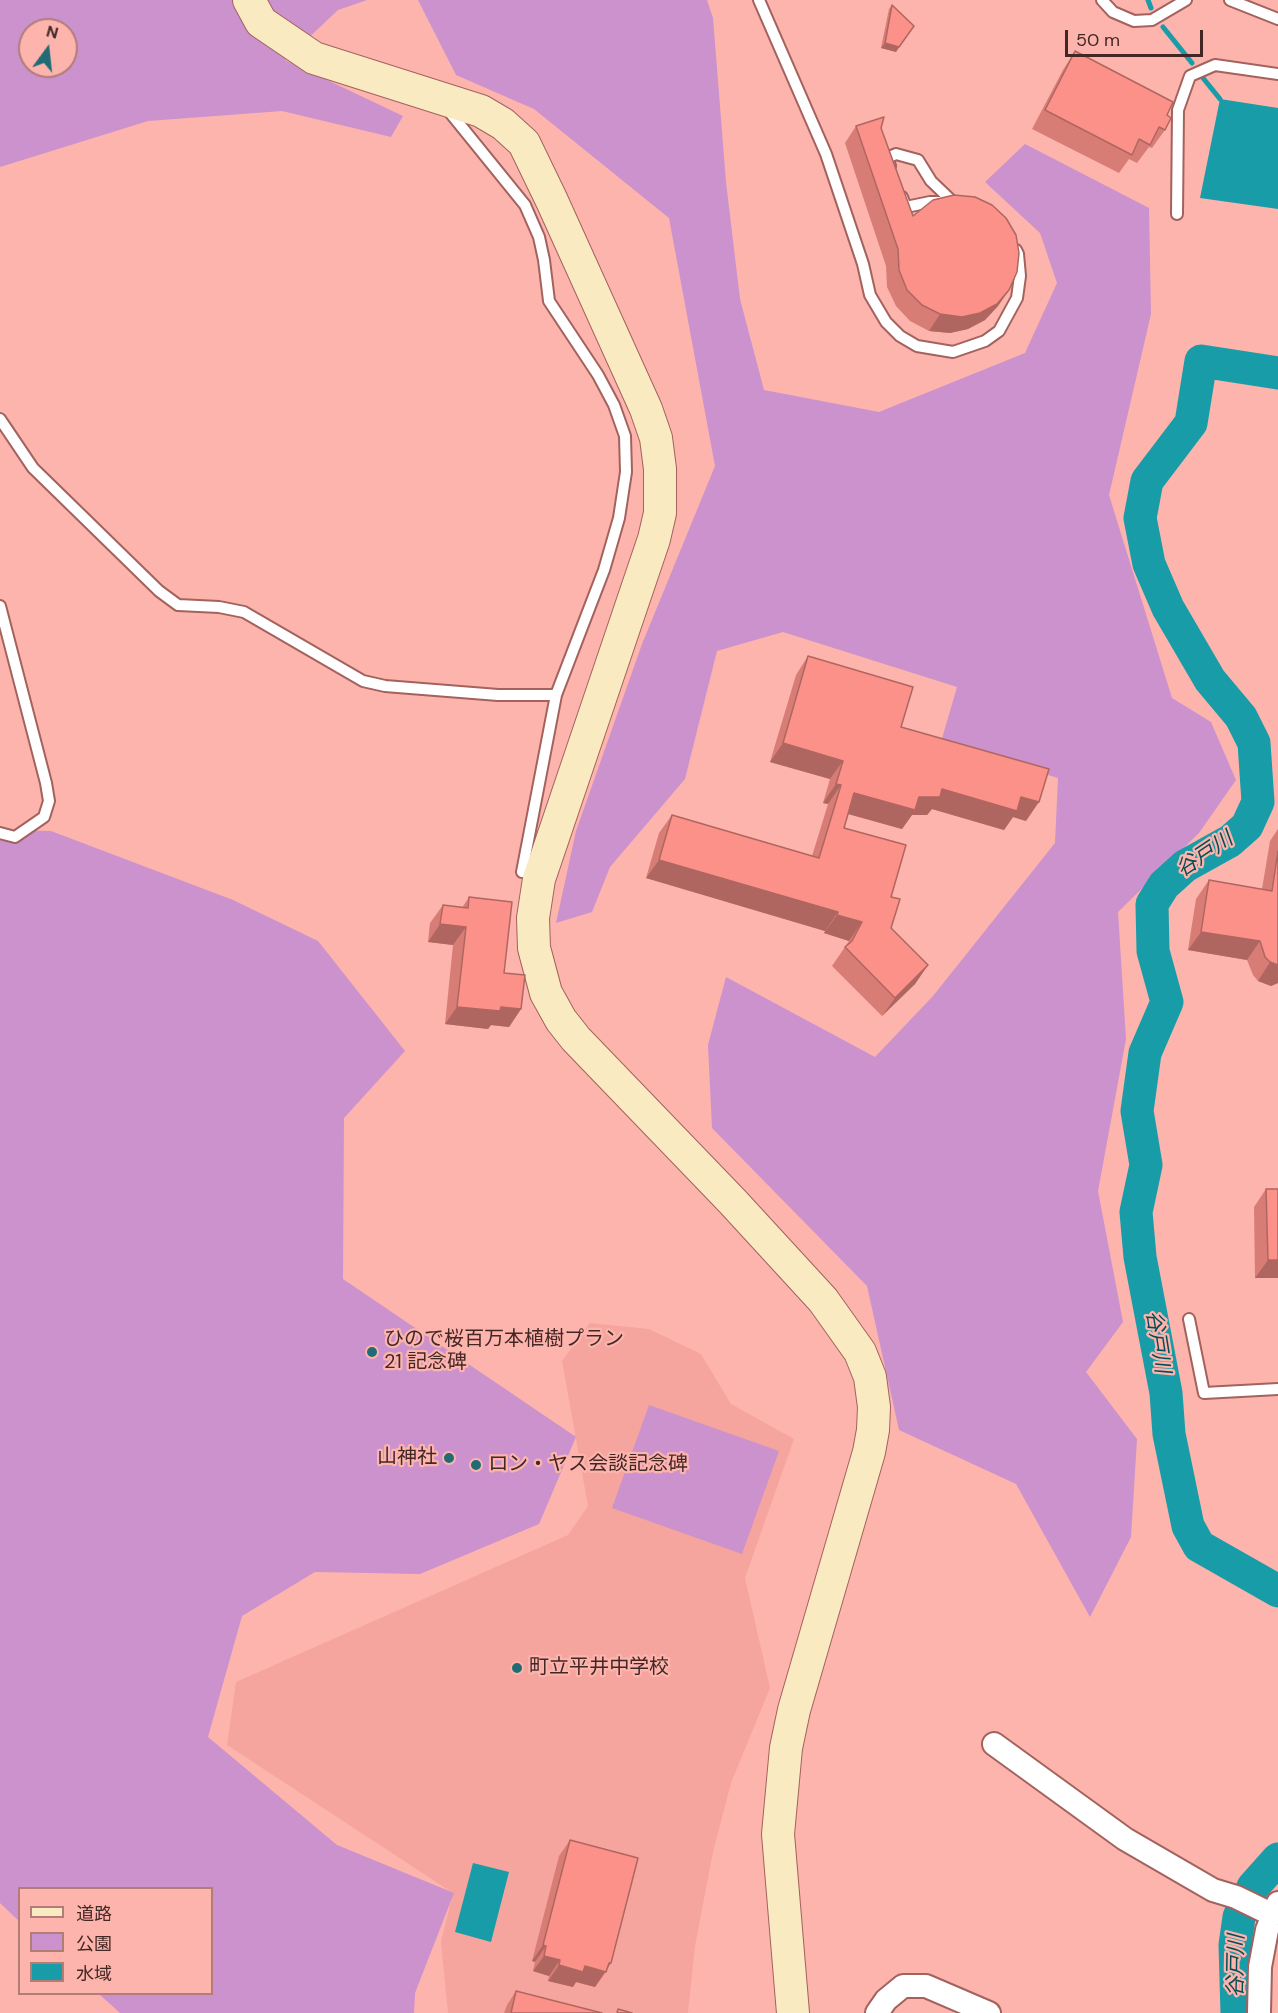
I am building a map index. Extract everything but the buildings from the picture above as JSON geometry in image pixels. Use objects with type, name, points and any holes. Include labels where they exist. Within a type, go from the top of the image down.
[{"type":"street","points":[[249,0],[261,22],[314,58],[481,111],[503,124],[525,143],[656,438],[660,469],[660,513],[654,538],[539,879],[532,918],[534,948],[546,993],[561,1020],[576,1039],[733,1202],[823,1300],[860,1352],[870,1377],[874,1407],[869,1452],[794,1710],[786,1748],[778,1834],[792,2013]]},
{"type":"street","points":[[994,1744],[1125,1839],[1213,1890],[1275,1909],[1267,1930],[1260,1967],[1259,2013]]},
{"type":"street","points":[[877,2013],[886,2000],[903,1986],[926,1986],[988,2013]]},
{"type":"lane","points":[[759,0],[826,154],[863,264],[870,295],[886,322],[900,336],[917,346],[952,352],[985,341],[999,331],[1017,298],[1020,276],[1018,254],[1013,245]]},
{"type":"lane","points":[[1102,0],[1113,12],[1134,21],[1152,20],[1186,0]]},
{"type":"lane","points":[[1230,0],[1278,19]]},
{"type":"lane","points":[[1177,214],[1178,110],[1190,76],[1215,65],[1278,74]]},
{"type":"lane","points":[[438,98],[525,205],[539,237],[549,301],[598,375],[614,405],[625,436],[626,472],[619,518],[604,570],[556,695],[522,872]]},
{"type":"lane","points":[[896,154],[918,160],[931,181],[958,203],[930,202],[906,207],[887,158],[896,154]]},
{"type":"lane","points":[[0,419],[33,468],[159,591],[178,604],[219,607],[244,612],[363,681],[385,686],[498,695],[556,695]]},
{"type":"lane","points":[[0,606],[49,801],[44,817],[15,837],[0,833]]},
{"type":"lane","points":[[1190,1319],[1204,1393],[1278,1389]]},
{"type":"shaded area","name":"町立平井中学校","points":[[590,1323],[649,1329],[701,1354],[731,1404],[794,1439],[745,1578],[770,1688],[731,1783],[713,1852],[695,1946],[688,2013],[448,2013],[441,1942],[453,1893],[227,1745],[236,1682],[568,1535],[588,1506],[562,1361]]},
{"type":"green space","points":[[0,0],[367,0],[338,10],[285,60],[403,116],[391,137],[282,111],[148,121],[0,167]]},
{"type":"green space","points":[[418,0],[707,0],[713,18],[726,182],[740,299],[764,390],[879,412],[1025,353],[1057,283],[1040,233],[985,182],[1025,144],[1149,208],[1151,314],[1109,495],[1172,698],[1211,722],[1236,780],[1199,833],[1118,912],[1126,1039],[1098,1191],[1123,1322],[1086,1372],[1137,1439],[1131,1537],[1090,1617],[1016,1484],[899,1430],[867,1286],[712,1128],[708,1045],[726,977],[875,1057],[933,996],[1055,843],[1058,778],[941,742],[957,687],[783,632],[717,651],[685,779],[610,867],[592,912],[556,923],[576,831],[642,644],[715,466],[669,218],[534,109],[456,75]]},
{"type":"green space","points":[[0,830],[51,831],[233,900],[318,941],[405,1051],[344,1118],[343,1279],[576,1437],[539,1524],[420,1574],[315,1572],[242,1616],[208,1737],[337,1845],[454,1893],[415,1993],[414,2013],[120,2013],[100,1995],[213,1995],[213,1887],[18,1887],[18,1920],[0,1903]]},
{"type":"green space","points":[[649,1405],[779,1451],[742,1554],[612,1508]]},
{"type":"water","points":[[1220,99],[1278,108],[1278,209],[1200,198]]},
{"type":"water","points":[[473,1863],[509,1872],[491,1942],[455,1932]]},
{"type":"waterway","points":[[1148,0],[1151,8]]},
{"type":"waterway","points":[[1163,27],[1192,63]]},
{"type":"waterway","points":[[1203,78],[1220,99]]},
{"type":"waterway","name":"谷戸川","points":[[1278,373],[1201,361],[1191,423],[1147,481],[1140,518],[1149,564],[1168,608],[1210,680],[1241,717],[1254,743],[1258,802],[1247,826],[1230,841],[1185,866],[1164,885],[1152,904],[1153,951],[1167,1002],[1145,1053],[1137,1111],[1146,1165],[1136,1212],[1140,1257],[1166,1393],[1169,1434],[1188,1526],[1199,1546],[1278,1591]]},
{"type":"waterway","name":"谷戸川","points":[[1237,2013],[1235,1945],[1239,1917],[1253,1887],[1278,1859]]},
{"type":"place","name":"ひので桜百万本植樹プラン 21 記念碑","points":[[372,1352]]},
{"type":"place","name":"山神社","points":[[449,1458]]},
{"type":"place","name":"ロン・ヤス会談記念碑","points":[[476,1465]]},
{"type":"place","name":"町立平井中学校","points":[[517,1668]]}]
